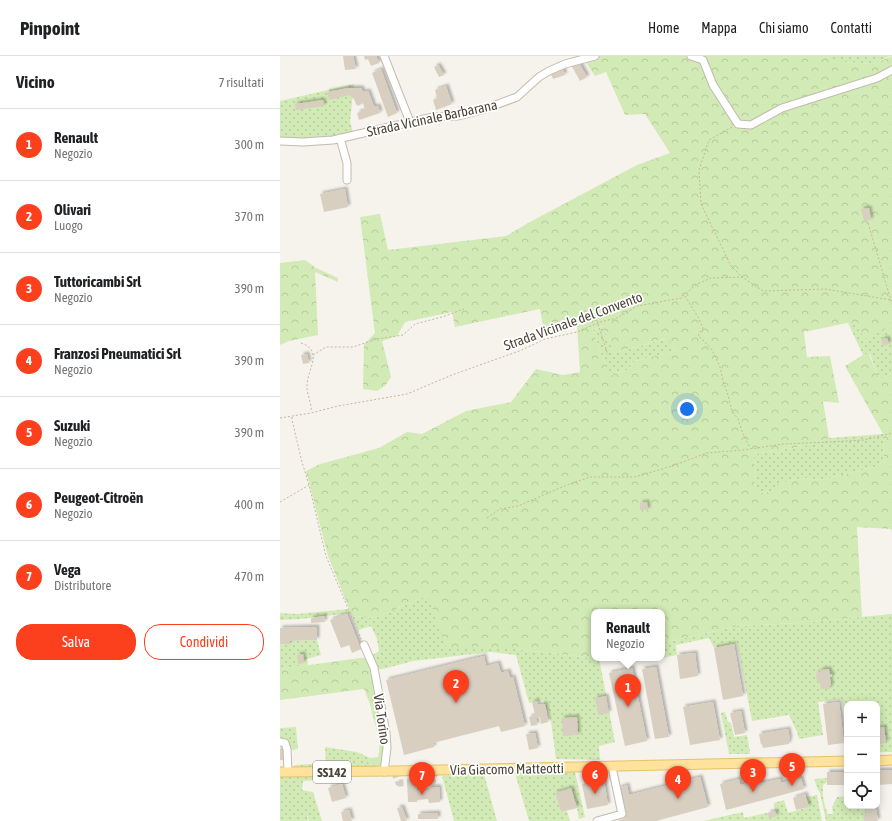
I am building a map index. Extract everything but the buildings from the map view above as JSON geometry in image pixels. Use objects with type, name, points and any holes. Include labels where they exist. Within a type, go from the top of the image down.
[{"type":"main road","points":[[880,761],[892,760]]},
{"type":"main road","name":"Via Giacomo Matteotti","points":[[384,772],[844,761]]},
{"type":"main road","name":"SS142","points":[[284,772],[384,772]]},
{"type":"street","points":[[384,56],[410,122]]},
{"type":"street","name":"Strada Vicinale Barbarana","points":[[280,141],[303,142],[333,140],[410,122],[458,116],[482,110],[517,97],[539,77],[549,71],[564,64],[595,56]]},
{"type":"street","points":[[691,56],[703,60],[713,85],[738,124],[751,125],[782,108],[878,78],[892,70]]},
{"type":"street","points":[[340,138],[347,163],[347,180]]},
{"type":"street","name":"Via Torino","points":[[364,645],[374,668],[386,733],[387,748],[384,772]]},
{"type":"street","points":[[280,742],[285,743],[287,749],[284,772]]},
{"type":"street","points":[[597,821],[622,814],[612,767]]},
{"type":"path","points":[[738,124],[709,140],[699,170],[701,204],[731,266],[742,277],[763,291],[825,289],[891,300]]},
{"type":"path","points":[[868,223],[892,304]]},
{"type":"path","name":"Strada Vicinale del Convento","points":[[280,418],[407,394],[452,375],[522,350],[545,339],[577,332],[598,323],[617,318],[637,306],[681,298],[697,284],[711,278],[742,277]]},
{"type":"path","points":[[684,295],[698,316],[703,328],[698,336],[712,350],[720,367],[732,411],[738,419],[750,449]]},
{"type":"path","points":[[313,355],[326,346],[353,347],[377,338],[404,335],[415,324],[442,317],[464,309]]},
{"type":"path","points":[[598,323],[608,354]]},
{"type":"path","points":[[301,343],[310,348],[313,355],[313,362],[307,380],[311,413]]},
{"type":"path","points":[[292,416],[326,556],[364,645]]},
{"type":"path","points":[[487,518],[500,509],[518,506],[566,485],[590,477],[635,477],[672,466],[707,453],[783,444],[864,440],[892,433]]},
{"type":"path","points":[[280,502],[309,484]]},
{"type":"green space","points":[[587,56],[827,56],[830,61],[873,64],[892,56],[892,343],[887,328],[866,339],[852,322],[804,332],[807,357],[830,356],[839,403],[823,401],[829,438],[799,447],[754,454],[755,493],[773,492],[777,484],[802,478],[821,480],[884,465],[883,434],[845,366],[863,355],[869,354],[879,379],[892,374],[892,532],[891,529],[857,527],[862,617],[799,623],[738,626],[665,642],[665,609],[591,609],[591,658],[516,649],[446,647],[428,595],[375,618],[352,616],[328,556],[306,471],[320,464],[379,448],[407,432],[422,434],[466,411],[511,402],[536,369],[563,375],[580,372],[577,325],[544,332],[540,309],[455,327],[452,312],[405,322],[397,336],[382,341],[391,377],[385,386],[377,391],[363,389],[364,344],[375,333],[360,217],[380,214],[388,250],[506,236],[637,165],[670,153],[645,114],[625,115],[606,72],[595,76],[585,61]],"holes":[[[602,326],[614,353],[667,338],[676,351],[635,361],[627,370],[612,375],[606,368],[593,330]]]},
{"type":"green space","points":[[827,56],[890,56],[873,64],[829,61]]},
{"type":"green space","points":[[354,84],[350,122],[354,135],[280,141],[280,101]]},
{"type":"green space","points":[[305,260],[316,268],[338,278],[338,282],[315,272],[318,335],[289,341],[280,345],[280,263]]},
{"type":"green space","points":[[852,322],[887,328],[892,343],[892,374],[879,379],[870,354],[863,355],[848,323]]},
{"type":"green space","points":[[603,326],[614,353],[668,338],[676,351],[635,361],[627,370],[611,375],[606,368],[593,330]]},
{"type":"green space","points":[[883,434],[884,465],[821,480],[802,478],[777,484],[773,492],[755,493],[754,454],[799,447],[829,438]]},
{"type":"green space","points":[[428,595],[516,649],[591,658],[591,661],[600,661],[615,742],[599,746],[600,760],[556,759],[551,721],[543,700],[529,703],[516,655],[491,652],[413,661],[374,670],[368,658],[379,651],[377,639],[371,626],[358,630],[352,616],[375,618]]},
{"type":"green space","points":[[349,609],[352,616],[350,613],[280,620],[280,613],[297,614]]},
{"type":"green space","points":[[892,614],[892,752],[880,752],[880,701],[844,701],[844,710],[842,699],[818,702],[823,735],[799,739],[789,715],[752,721],[737,642],[714,648],[709,638],[676,645],[677,655],[665,657],[665,642],[738,626],[799,623]]},
{"type":"green space","points":[[317,640],[321,655],[307,659],[308,665],[280,669],[280,644],[289,644],[290,641]]},
{"type":"green space","points":[[368,658],[374,670],[383,733],[384,757],[381,766],[366,764],[370,758],[378,757],[379,746],[378,735],[372,712],[364,689],[280,700],[280,669]]},
{"type":"green space","points":[[725,712],[728,722],[731,723],[734,737],[747,735],[750,752],[749,754],[729,754],[721,713]]},
{"type":"green space","points":[[296,727],[298,749],[289,750],[288,741],[280,739],[280,728]]},
{"type":"green space","points":[[325,747],[357,752],[370,758],[367,764],[381,766],[294,768],[295,765],[326,763]]},
{"type":"green space","points":[[575,772],[585,817],[579,819],[577,808],[555,793],[561,812],[567,811],[570,821],[529,821],[515,773]]},
{"type":"green space","points":[[484,774],[497,821],[454,821],[442,776]]},
{"type":"green space","points":[[280,777],[317,777],[317,780],[303,781],[302,790],[313,792],[322,821],[309,821],[307,814],[308,821],[280,821]]},
{"type":"green space","points":[[827,778],[827,782],[823,785],[823,792],[824,804],[828,814],[833,814],[832,807],[837,797],[844,796],[844,809],[866,809],[867,813],[864,821],[826,821],[820,793],[814,779]]},
{"type":"green space","points":[[817,795],[822,821],[703,821],[743,812],[744,818],[775,811],[774,803],[784,800],[788,813],[809,807],[806,797]]},
{"type":"tunnel","points":[[394,771],[399,783],[432,782],[435,770]]},
{"type":"place","name":"Olivari","points":[[456,703]]},
{"type":"place","name":"Renault","points":[[628,707]]},
{"type":"place","name":"Suzuki","points":[[792,786]]},
{"type":"place","name":"Tuttoricambi Srl","points":[[753,792]]},
{"type":"place","name":"Peugeot-Citroën","points":[[595,794]]},
{"type":"place","name":"Vega","points":[[422,795]]},
{"type":"place","name":"Franzosi Pneumatici Srl","points":[[678,799]]}]
